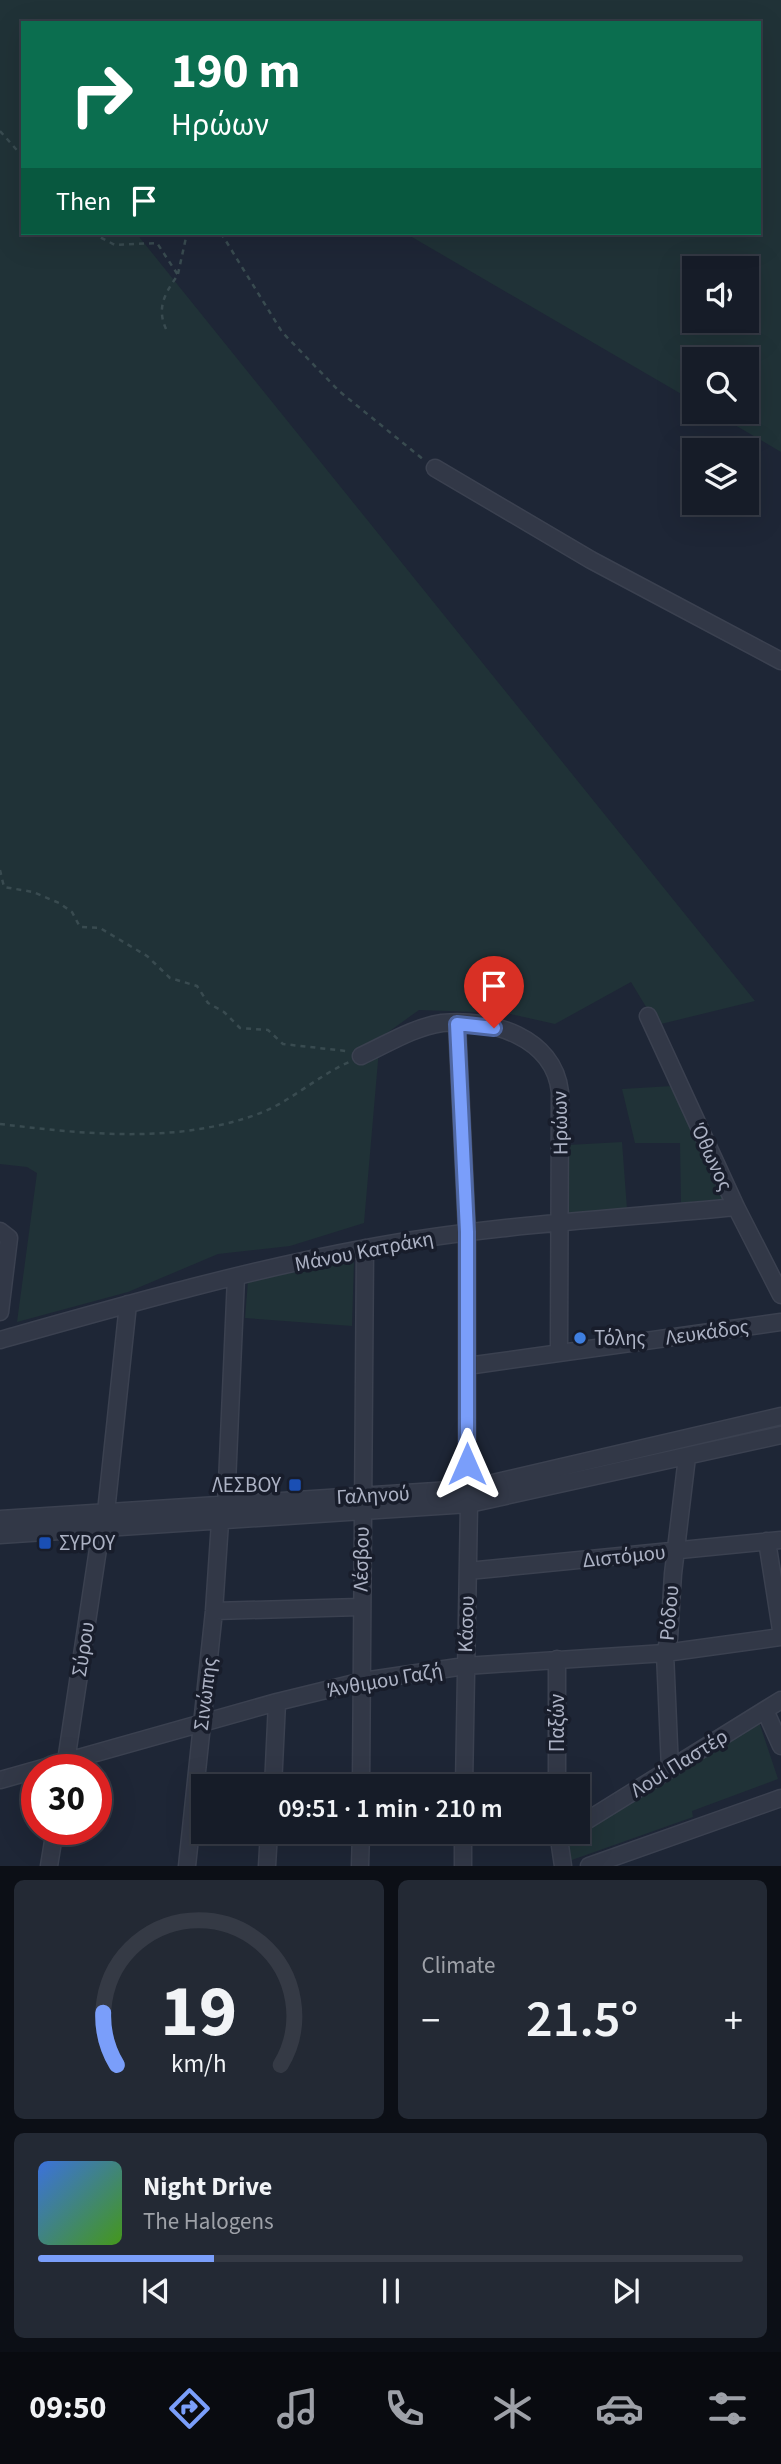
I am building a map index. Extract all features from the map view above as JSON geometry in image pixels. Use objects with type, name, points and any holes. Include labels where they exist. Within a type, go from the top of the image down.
[{"type":"street","points":[[435,468],[591,560],[781,662]]},
{"type":"street","name":"Όθωνος","points":[[648,1016],[736,1207],[781,1295]]},
{"type":"street","name":"Ηρώων","points":[[359,1057],[427,1027],[457,1024],[510,1031],[530,1042],[552,1063],[560,1092],[559,1351]]},
{"type":"street","name":"Κάσου","points":[[457,1024],[467,1232],[468,1571],[464,1774]]},
{"type":"street","name":"Μάνου Κατράκη","points":[[0,1340],[128,1304],[365,1248],[467,1232],[736,1207]]},
{"type":"street","points":[[0,1231],[9,1238],[0,1312]]},
{"type":"street","name":"Λέσβου","points":[[361,1774],[363,1681],[360,1607],[365,1248]]},
{"type":"street","points":[[226,1506],[236,1277]]},
{"type":"street","points":[[106,1512],[128,1304]]},
{"type":"street","name":"Λευκάδος","points":[[467,1366],[781,1322]]},
{"type":"street","name":"Γαληνού","points":[[468,1496],[781,1416]]},
{"type":"street","name":"Γαληνού","points":[[0,1519],[468,1496],[687,1457],[781,1436]]},
{"type":"street","name":"Ρόδου","points":[[670,1769],[665,1653],[669,1638],[687,1457]]},
{"type":"street","name":"Γαληνού","points":[[0,1535],[220,1522],[362,1503]]},
{"type":"street","name":"Σινώπης","points":[[187,1866],[214,1611],[220,1522]]},
{"type":"street","name":"Σύρου","points":[[68,1754],[101,1529]]},
{"type":"street","points":[[774,1541],[781,1630]]},
{"type":"street","name":"Διστόμου","points":[[468,1571],[774,1541]]},
{"type":"street","points":[[214,1611],[360,1607]]},
{"type":"street","name":"Άνθιμου Γαζή","points":[[101,1754],[201,1723],[363,1681],[465,1666],[665,1653],[781,1637]]},
{"type":"street","name":"Παξών","points":[[557,1659],[557,1774]]},
{"type":"street","name":"Λουί Παστέρ","points":[[590,1819],[781,1700]]},
{"type":"street","points":[[274,1774],[277,1702]]},
{"type":"street","points":[[765,1710],[781,1743]]},
{"type":"street","name":"Άνθιμου Γαζή","points":[[0,1780],[21,1775]]},
{"type":"street","points":[[589,1866],[781,1798]]},
{"type":"street","points":[[267,1866],[268,1844]]},
{"type":"street","points":[[360,1866],[361,1844]]},
{"type":"street","points":[[463,1844],[463,1866]]},
{"type":"street","points":[[562,1844],[563,1866]]},
{"type":"street","points":[[49,1866],[52,1845]]},
{"type":"path","points":[[0,131],[21,155]]},
{"type":"path","points":[[96,235],[115,245],[158,243],[178,275]]},
{"type":"path","points":[[167,331],[161,318],[164,293],[178,275],[187,235]]},
{"type":"path","points":[[222,235],[282,332],[339,391],[435,468]]},
{"type":"path","points":[[0,870],[4,887],[33,892],[59,903],[72,912],[80,927],[100,928],[147,956],[170,978],[197,986],[208,1003],[224,1012],[240,1028],[268,1030],[283,1044],[351,1052],[359,1057],[257,1115],[181,1133],[69,1132],[0,1124]]},
{"type":"shaded area","points":[[0,0],[781,0],[781,452],[733,424],[759,424],[759,347],[682,347],[682,394],[408,235],[761,235],[761,21],[21,21],[21,235],[138,235],[755,1001],[657,1025],[631,982],[555,1024],[506,1013],[419,1010],[380,1038],[364,1223],[290,1246],[218,1254],[128,1292],[17,1322],[37,1173],[27,1167],[0,1164]]},
{"type":"shaded area","points":[[672,1086],[723,1199],[681,1203],[680,1143],[635,1143],[622,1089]]},
{"type":"shaded area","points":[[622,1142],[627,1209],[567,1213],[568,1145]]},
{"type":"shaded area","points":[[354,1261],[352,1326],[245,1318],[248,1281]]},
{"type":"shaded area","points":[[759,1722],[778,1779],[692,1811],[693,1817],[569,1861],[564,1844],[590,1844],[590,1823]]},
{"type":"place","name":"Τόλης","points":[[580,1338]]},
{"type":"place","name":"ΛΕΣΒΟΥ","points":[[295,1485]]},
{"type":"place","name":"ΣΥΡΟΥ","points":[[45,1543]]},
{"type":"route","points":[[467,1464],[467,1232],[457,1024],[494,1028]]}]
